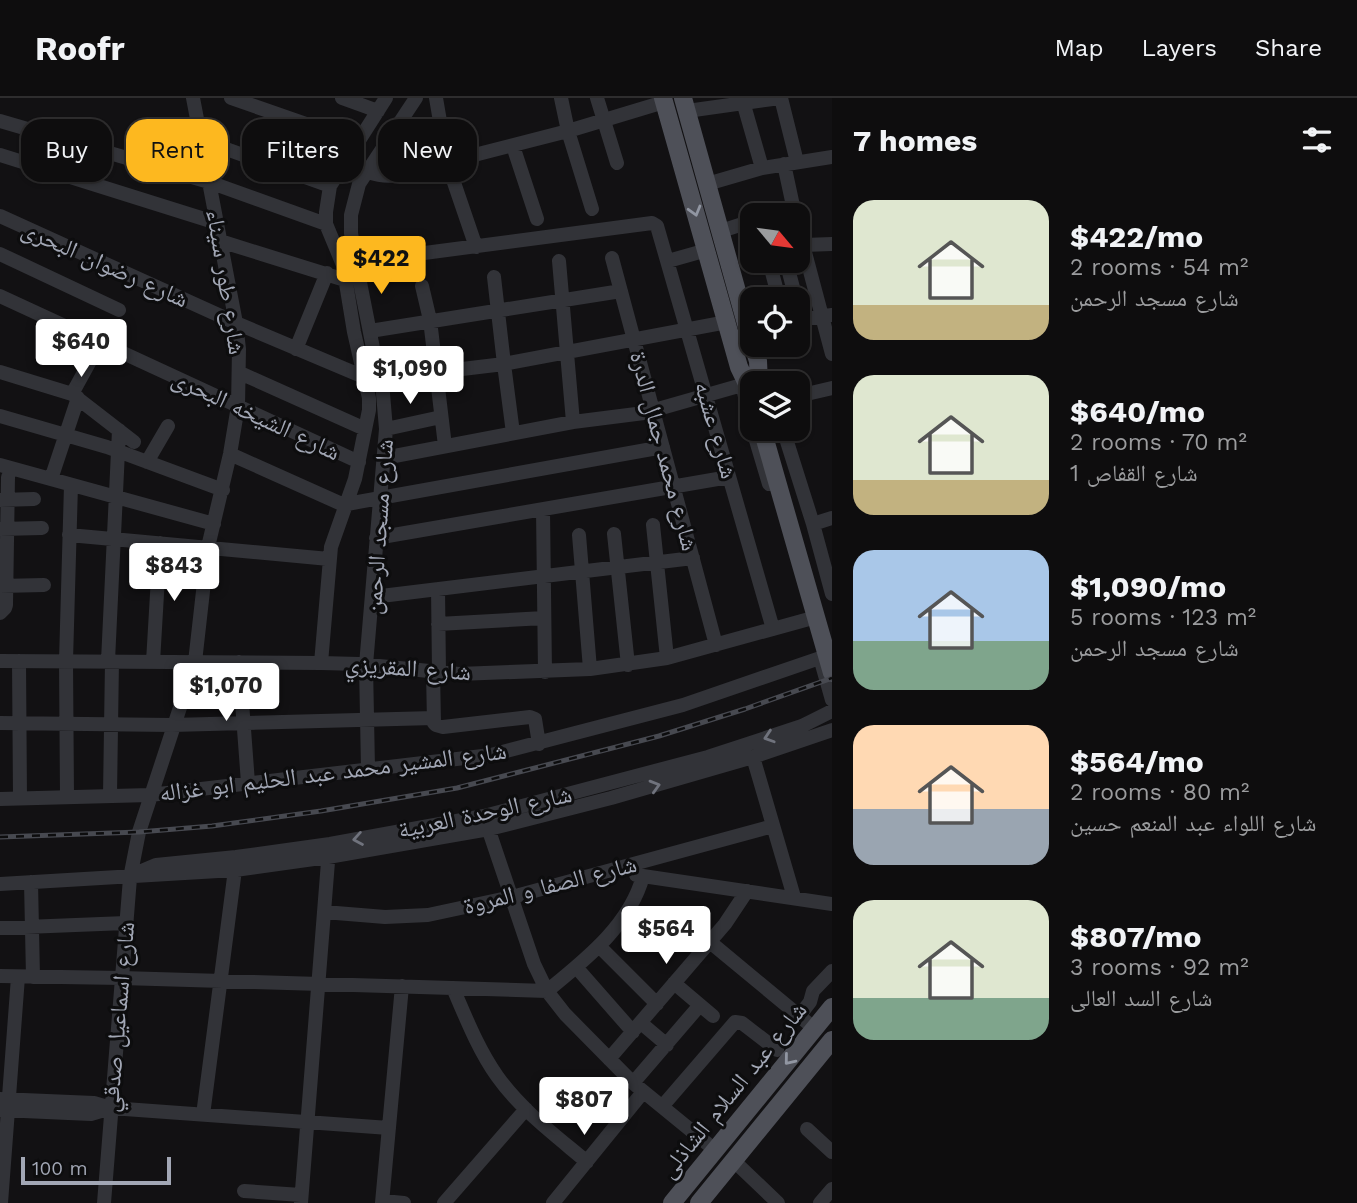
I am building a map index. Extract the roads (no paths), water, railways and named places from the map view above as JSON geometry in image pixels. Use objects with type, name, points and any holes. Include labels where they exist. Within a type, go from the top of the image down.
[{"type":"main road","points":[[663,100],[742,371]]},
{"type":"main road","points":[[685,105],[740,298]]},
{"type":"main road","points":[[765,441],[832,673]]},
{"type":"main road","points":[[775,441],[832,635]]},
{"type":"main road","name":"شارع عبد السلام الشاذلى","points":[[672,1203],[832,1007]]},
{"type":"main road","name":"شارع عبد السلام الشاذلى","points":[[699,1203],[829,1049]]},
{"type":"street","name":"شارع طور سيناء","points":[[193,98],[197,119]]},
{"type":"street","points":[[231,98],[292,119]]},
{"type":"street","points":[[342,98],[382,104]]},
{"type":"street","name":"شارع مسجد الرحمن","points":[[368,768],[366,665],[386,429],[382,382],[356,262],[351,215],[356,191],[365,173],[416,98]]},
{"type":"street","points":[[436,98],[440,119]]},
{"type":"street","points":[[561,98],[568,131],[592,209]]},
{"type":"street","points":[[597,98],[617,163]]},
{"type":"street","points":[[685,105],[780,98],[794,203]]},
{"type":"street","points":[[477,155],[568,131],[663,100]]},
{"type":"street","points":[[743,100],[762,167]]},
{"type":"street","name":"شارع مسجد الرحمن","points":[[364,132],[382,104]]},
{"type":"street","points":[[0,121],[126,158]]},
{"type":"street","points":[[513,146],[537,219]]},
{"type":"street","points":[[228,150],[330,186]]},
{"type":"street","points":[[0,155],[217,223]]},
{"type":"street","points":[[708,184],[762,167],[832,157]]},
{"type":"street","points":[[365,173],[378,175]]},
{"type":"street","name":"شارع طور سيناء","points":[[139,832],[172,725],[195,662],[208,547],[223,490],[238,406],[240,373],[236,323],[209,182]]},
{"type":"street","points":[[209,182],[326,224]]},
{"type":"street","name":"شارع مسجد الرحمن","points":[[321,663],[329,559],[334,533],[359,462],[369,410],[343,265],[326,224],[332,182]]},
{"type":"street","points":[[356,262],[476,247],[454,182]]},
{"type":"street","name":"شارع رضوان البحرى","points":[[0,216],[236,323],[364,377]]},
{"type":"street","name":"شارع عشبه","points":[[476,247],[652,223],[659,230],[773,629]]},
{"type":"street","points":[[721,231],[740,225]]},
{"type":"street","points":[[220,241],[345,279]]},
{"type":"street","points":[[810,245],[832,244]]},
{"type":"street","points":[[668,261],[707,250]]},
{"type":"street","points":[[0,254],[118,310]]},
{"type":"street","name":"شارع محمد جمال الدرة","points":[[612,258],[716,645]]},
{"type":"street","points":[[559,261],[573,422]]},
{"type":"street","points":[[810,264],[827,316],[832,354]]},
{"type":"street","points":[[296,349],[327,273]]},
{"type":"street","points":[[494,277],[513,433]]},
{"type":"street","points":[[422,286],[430,320],[445,446]]},
{"type":"street","points":[[370,331],[621,291]]},
{"type":"street","name":"شارع الشيخه البحرى","points":[[0,296],[359,462]]},
{"type":"street","points":[[382,382],[504,363],[727,322]]},
{"type":"street","points":[[48,478],[66,435],[75,396],[100,343]]},
{"type":"street","points":[[0,372],[75,396],[134,442]]},
{"type":"street","points":[[240,373],[365,429]]},
{"type":"street","points":[[810,393],[832,387]]},
{"type":"street","points":[[384,458],[573,422],[653,411],[706,396],[740,390]]},
{"type":"street","points":[[0,416],[117,450],[223,490]]},
{"type":"street","points":[[386,429],[441,417]]},
{"type":"street","points":[[146,462],[168,426]]},
{"type":"street","points":[[110,796],[114,496],[119,430]]},
{"type":"street","points":[[756,441],[832,700]]},
{"type":"street","points":[[787,441],[832,594]]},
{"type":"street","points":[[230,454],[346,505],[663,447]]},
{"type":"street","points":[[0,613],[5,608],[3,586],[9,554],[4,529],[3,473],[48,478],[214,524]]},
{"type":"street","points":[[376,538],[729,477]]},
{"type":"street","points":[[67,796],[66,661],[71,485]]},
{"type":"street","points":[[4,500],[34,499]]},
{"type":"street","points":[[542,510],[545,672]]},
{"type":"street","points":[[813,524],[832,518]]},
{"type":"street","points":[[653,524],[667,658]]},
{"type":"street","points":[[4,529],[42,528]]},
{"type":"street","points":[[614,534],[628,665]]},
{"type":"street","points":[[69,535],[329,559]]},
{"type":"street","points":[[579,535],[590,668]]},
{"type":"street","points":[[153,662],[160,543]]},
{"type":"street","points":[[373,597],[693,558]]},
{"type":"street","points":[[3,586],[44,585]]},
{"type":"street","points":[[438,589],[434,723],[439,727],[533,717],[539,744]]},
{"type":"street","points":[[438,624],[544,618]]},
{"type":"street","name":"شارع المقريزي","points":[[0,661],[321,663],[459,674],[545,672],[628,665],[667,658],[809,619]]},
{"type":"street","name":"شارع المشير محمد عبد الحليم ابو غزاله","points":[[0,799],[150,795],[368,768],[466,759],[539,744],[683,705],[820,658]]},
{"type":"street","points":[[19,661],[20,798]]},
{"type":"street","points":[[239,662],[248,783]]},
{"type":"street","name":"شارع الوحدة العربية","points":[[610,791],[802,726],[832,711]]},
{"type":"street","points":[[0,723],[172,725],[434,718]]},
{"type":"street","name":"شارع الوحدة العربية","points":[[0,884],[130,878],[156,865],[236,864],[329,851],[487,822],[753,757],[832,730]]},
{"type":"street","points":[[753,757],[794,897]]},
{"type":"street","points":[[487,822],[534,964],[547,991],[565,1014],[609,1059],[717,1148]]},
{"type":"street","name":"شارع الصفا و المروة","points":[[324,912],[414,917],[512,897],[773,826]]},
{"type":"street","name":"شارع اسماعيل صدقي","points":[[104,1203],[130,878],[139,832]]},
{"type":"street","points":[[244,1191],[301,1199],[329,851]]},
{"type":"street","points":[[203,1115],[236,864]]},
{"type":"street","points":[[607,871],[832,904]]},
{"type":"street","points":[[0,976],[547,991],[599,946],[632,904],[643,876]]},
{"type":"street","points":[[1,1203],[4,1105],[32,926],[31,882]]},
{"type":"street","points":[[609,1059],[725,924],[747,891]]},
{"type":"street","points":[[0,928],[126,923]]},
{"type":"street","points":[[710,942],[815,1029]]},
{"type":"street","points":[[599,946],[657,1004]]},
{"type":"street","points":[[576,967],[637,1027],[667,1045]]},
{"type":"street","points":[[796,1013],[803,996],[813,991],[832,971]]},
{"type":"street","points":[[674,983],[713,1016]]},
{"type":"street","points":[[402,986],[382,1202],[404,1203]]},
{"type":"street","points":[[453,988],[484,1056],[503,1084],[526,1109],[587,1162]]},
{"type":"street","points":[[552,1203],[587,1162],[638,1085],[700,1005]]},
{"type":"street","points":[[666,1102],[735,1023],[742,1023],[777,1050]]},
{"type":"street","points":[[638,1085],[666,1102],[717,1148]]},
{"type":"street","points":[[4,1105],[94,1103],[111,1108],[389,1128]]},
{"type":"street","points":[[444,1203],[526,1109]]},
{"type":"street","points":[[807,1129],[832,1152]]},
{"type":"street","points":[[734,1161],[778,1203]]},
{"type":"street","points":[[820,1203],[832,1189]]},
{"type":"railway","points":[[0,837],[139,832],[212,826],[457,788],[659,736],[832,678]]}]
